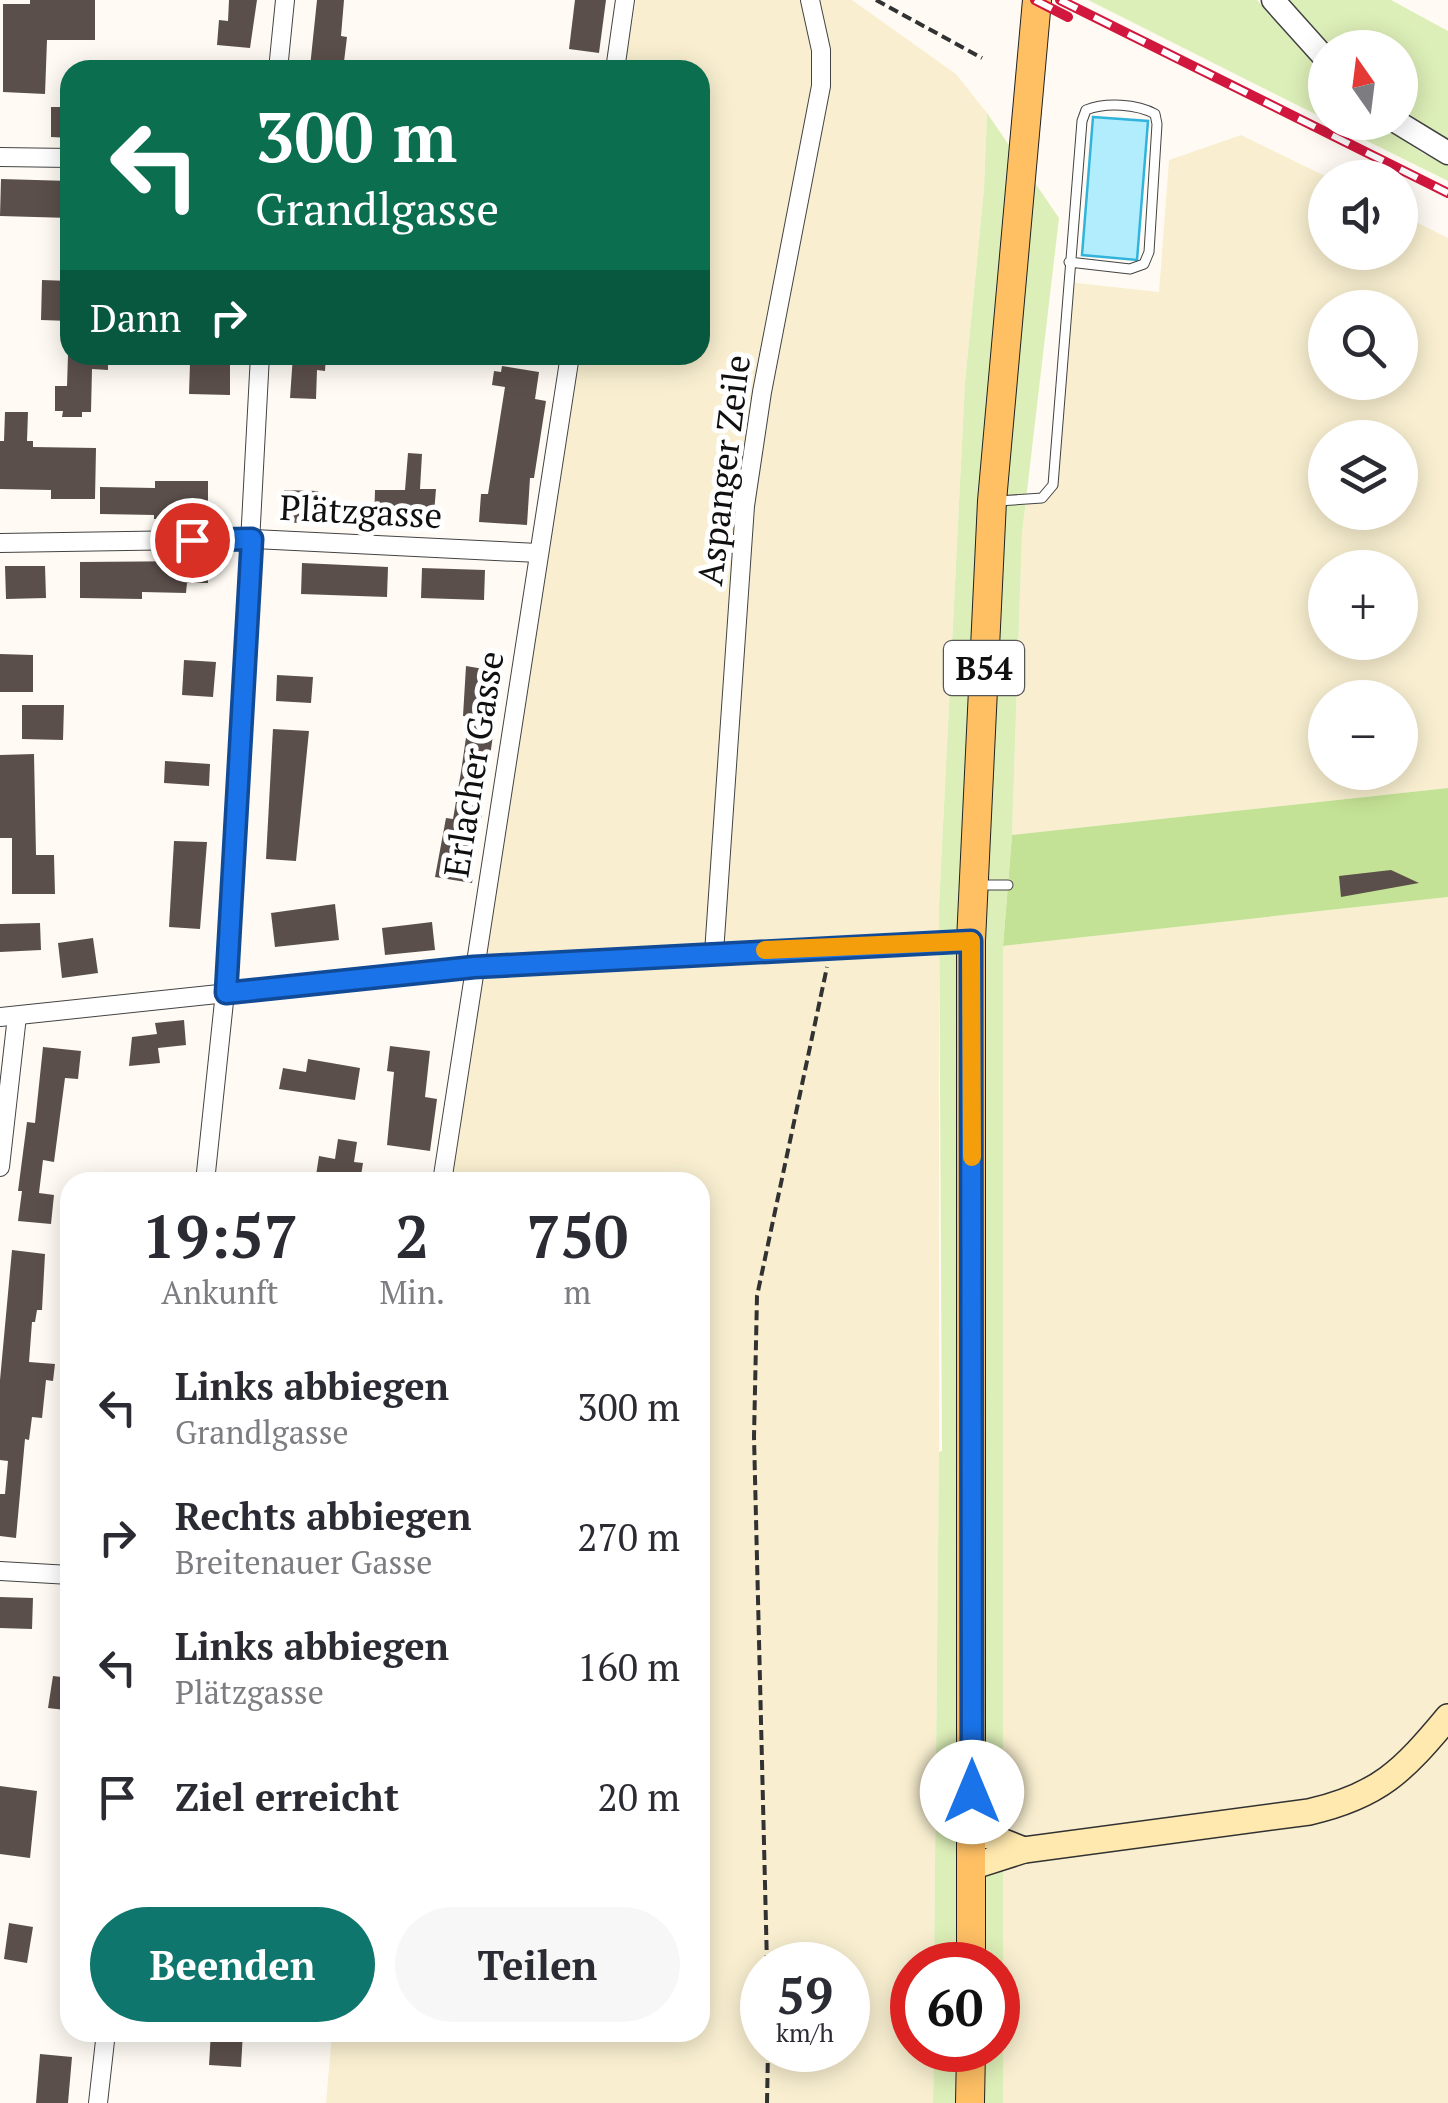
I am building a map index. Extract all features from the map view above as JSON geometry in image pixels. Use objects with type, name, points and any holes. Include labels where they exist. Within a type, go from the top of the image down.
[{"type":"main road","name":"B54","points":[[971,1942],[971,941],[992,501],[1037,0]]},
{"type":"main road","points":[[971,1867],[1024,1850],[1340,1805],[1389,1781],[1448,1718]]},
{"type":"main road","points":[[972,1830],[1024,1850]]},
{"type":"main road","points":[[970,2103],[971,2072]]},
{"type":"street","points":[[279,60],[285,0]]},
{"type":"street","points":[[617,60],[626,0]]},
{"type":"street","name":"Aspanger Zeile","points":[[714,953],[745,506],[762,392],[821,86],[821,50],[810,0]]},
{"type":"street","points":[[1272,0],[1308,39]]},
{"type":"street","points":[[1418,135],[1448,153]]},
{"type":"street","points":[[0,157],[60,158]]},
{"type":"street","points":[[206,1172],[226,993],[260,365]]},
{"type":"street","name":"Erlacher Gasse","points":[[443,1172],[568,365]]},
{"type":"street","name":"Plätzgasse","points":[[0,543],[252,539],[538,552]]},
{"type":"street","points":[[0,1167],[8,1016],[474,967],[971,941]]},
{"type":"street","points":[[0,1571],[60,1575]]},
{"type":"street","points":[[98,2103],[105,2042]]},
{"type":"lane","points":[[992,501],[1042,498],[1052,485],[1069,262],[1082,120],[1086,110],[1099,105],[1145,108],[1155,114],[1157,124],[1149,252],[1144,264],[1130,269],[1069,262]]},
{"type":"lane","points":[[974,885],[1008,885]]},
{"type":"path","points":[[876,0],[982,58]]},
{"type":"path","points":[[766,1942],[754,1436],[757,1296],[832,947]]},
{"type":"path","points":[[767,2103],[768,2072]]},
{"type":"shaded area","points":[[636,0],[852,0],[956,74],[987,113],[984,189],[965,382],[939,906],[934,1942],[890,1942],[890,2072],[934,2072],[933,2103],[326,2103],[331,2042],[710,2042],[710,1172],[446,1172],[576,365],[710,365],[710,60],[626,60]]},
{"type":"shaded area","points":[[1241,135],[1308,168],[1308,270],[1418,270],[1418,223],[1448,238],[1448,788],[1012,835],[1022,534],[1026,501],[1042,498],[1053,485],[1068,282],[1159,292],[1169,160]]},
{"type":"shaded area","points":[[1448,897],[1448,2103],[1003,2103],[1003,2072],[1020,2072],[1020,1942],[1003,1942],[1003,946]]},
{"type":"green space","points":[[1088,0],[1257,0],[1308,55],[1308,110]]},
{"type":"green space","points":[[1273,0],[1391,0],[1448,31],[1448,153],[1418,134],[1418,30],[1308,32]]},
{"type":"green space","points":[[987,113],[1059,218],[1022,534],[1012,835],[1003,946],[1003,1942],[934,1942],[942,1451],[939,906],[965,382],[984,189]]},
{"type":"green space","points":[[1365,140],[1404,140],[1424,154],[1448,163],[1448,181],[1418,166],[1418,160],[1406,160]]},
{"type":"green space","points":[[1448,788],[1448,897],[1003,946],[1012,835]]},
{"type":"green space","points":[[934,2072],[1003,2072],[1003,2103],[933,2103]]},
{"type":"water","points":[[1093,117],[1148,121],[1137,260],[1082,255]]},
{"type":"building","points":[[30,0],[95,0],[95,40],[47,40],[45,94],[3,92],[3,4],[30,4]]},
{"type":"building","points":[[229,0],[257,0],[250,48],[217,45],[219,20],[228,21]]},
{"type":"building","points":[[317,0],[344,0],[341,36],[347,37],[344,60],[311,60]]},
{"type":"building","points":[[575,0],[606,0],[599,53],[569,49]]},
{"type":"building","points":[[51,107],[60,107],[60,137],[51,137]]},
{"type":"building","points":[[1,179],[60,181],[60,218],[0,216]]},
{"type":"building","points":[[42,280],[60,281],[60,321],[41,320]]},
{"type":"building","points":[[68,365],[108,365],[108,370],[92,369],[91,412],[82,412],[82,417],[62,417],[63,411],[55,411],[55,386],[67,386]]},
{"type":"building","points":[[190,365],[230,365],[230,395],[189,394]]},
{"type":"building","points":[[292,365],[325,365],[325,371],[317,370],[316,399],[290,398]]},
{"type":"building","points":[[502,366],[539,372],[535,399],[546,401],[534,478],[530,478],[527,525],[479,522],[481,494],[488,494],[505,387],[492,385],[494,371],[501,372]]},
{"type":"building","points":[[5,412],[28,412],[27,441],[33,441],[33,447],[96,448],[95,499],[51,499],[51,490],[0,489],[0,441],[4,441]]},
{"type":"building","points":[[408,453],[422,454],[420,489],[436,489],[433,526],[374,525],[375,490],[405,490]]},
{"type":"building","points":[[155,481],[208,481],[208,507],[186,506],[186,519],[100,514],[100,487],[155,488]]},
{"type":"building","points":[[284,490],[318,491],[316,524],[282,522]]},
{"type":"building","points":[[208,561],[208,583],[187,583],[186,593],[142,592],[142,599],[80,598],[80,562]]},
{"type":"building","points":[[302,563],[388,567],[387,597],[301,594]]},
{"type":"building","points":[[5,566],[45,566],[46,598],[6,599]]},
{"type":"building","points":[[422,568],[485,570],[484,600],[421,598]]},
{"type":"building","points":[[0,654],[33,655],[33,692],[0,692]]},
{"type":"building","points":[[184,660],[216,662],[213,697],[182,695]]},
{"type":"building","points":[[466,666],[502,672],[472,883],[435,877],[446,818],[453,819],[461,772],[469,717],[463,716]]},
{"type":"building","points":[[277,675],[313,677],[311,703],[276,701]]},
{"type":"building","points":[[22,705],[64,705],[63,740],[22,739]]},
{"type":"building","points":[[273,729],[309,731],[296,861],[266,859]]},
{"type":"building","points":[[34,754],[36,855],[54,855],[55,894],[12,894],[12,838],[0,838],[0,755]]},
{"type":"building","points":[[165,761],[210,764],[209,786],[164,783]]},
{"type":"building","points":[[174,841],[207,842],[200,929],[169,927]]},
{"type":"building","points":[[1391,870],[1419,883],[1341,897],[1339,876]]},
{"type":"building","points":[[335,904],[339,940],[275,947],[271,913]]},
{"type":"building","points":[[432,922],[435,950],[385,955],[382,928]]},
{"type":"building","points":[[40,923],[41,950],[0,952],[0,924]]},
{"type":"building","points":[[93,938],[98,973],[62,978],[58,943]]},
{"type":"building","points":[[184,1020],[186,1045],[158,1048],[160,1063],[129,1066],[132,1037],[157,1034],[155,1023]]},
{"type":"building","points":[[390,1046],[430,1051],[425,1097],[437,1099],[430,1151],[387,1145],[394,1072],[387,1071]]},
{"type":"building","points":[[43,1047],[81,1051],[78,1079],[65,1078],[54,1162],[43,1160],[39,1193],[54,1195],[51,1224],[18,1221],[27,1122],[35,1123]]},
{"type":"building","points":[[308,1059],[360,1068],[355,1100],[279,1089],[283,1068],[306,1072]]},
{"type":"building","points":[[338,1139],[357,1142],[354,1162],[363,1163],[362,1172],[317,1172],[319,1156],[335,1159]]},
{"type":"building","points":[[12,1250],[45,1254],[42,1310],[37,1310],[32,1322],[29,1362],[55,1364],[53,1381],[46,1380],[42,1418],[32,1417],[29,1440],[25,1439],[16,1538],[0,1536],[0,1494],[5,1494],[8,1461],[0,1460],[0,1380]]},
{"type":"building","points":[[0,1597],[33,1598],[32,1629],[0,1628]]},
{"type":"building","points":[[53,1676],[60,1677],[60,1709],[48,1708]]},
{"type":"building","points":[[0,1786],[37,1791],[30,1858],[0,1854]]},
{"type":"building","points":[[9,1923],[33,1927],[27,1963],[4,1959]]},
{"type":"building","points":[[210,2042],[242,2042],[241,2067],[209,2065]]},
{"type":"building","points":[[40,2054],[72,2057],[68,2103],[36,2103]]},
{"type":"railway","points":[[1035,0],[1068,17]]},
{"type":"railway","points":[[1060,0],[1448,193]]},
{"type":"slow traffic","points":[[765,950],[971,941],[972,1157]]},
{"type":"route","points":[[192,540],[252,539],[226,993],[474,967],[971,941],[972,1792]]}]
